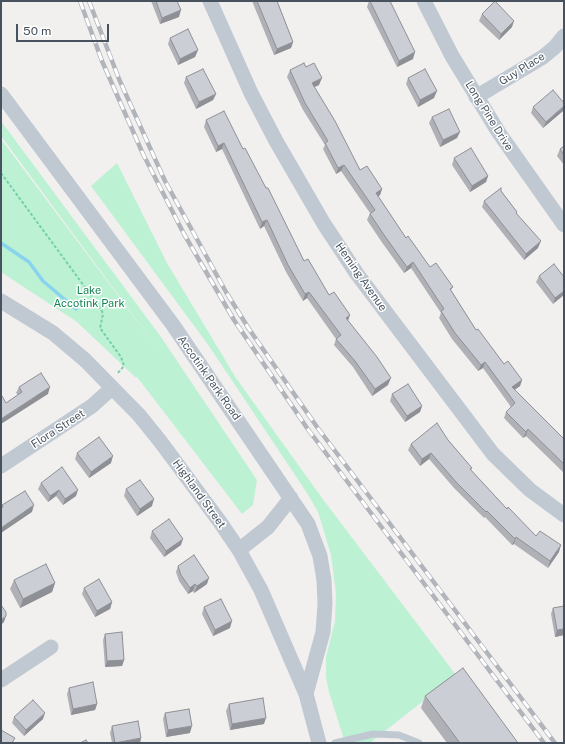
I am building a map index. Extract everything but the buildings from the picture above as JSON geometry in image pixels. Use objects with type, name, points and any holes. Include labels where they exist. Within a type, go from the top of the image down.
[{"type":"street","name":"Heming Avenue","points":[[210,1],[248,86],[276,141],[324,224],[357,274],[493,454],[530,490],[564,515]]},
{"type":"street","name":"Long Pine Drive","points":[[424,1],[452,56],[476,96],[522,169],[564,225]]},
{"type":"street","name":"Guy Place","points":[[476,96],[543,57],[555,47],[564,36]]},
{"type":"street","name":"Accotink Park Road","points":[[1,94],[173,325],[308,524],[314,537],[324,580],[325,604],[323,632],[306,694]]},
{"type":"street","name":"Highland Street","points":[[1,301],[65,342],[139,415],[160,441],[239,550],[261,590],[306,694],[319,743]]},
{"type":"street","name":"Flora Street","points":[[1,466],[92,406],[110,386]]},
{"type":"street","points":[[239,550],[268,527],[291,498]]},
{"type":"street","points":[[1,680],[51,646]]},
{"type":"lane","points":[[335,743],[372,734],[399,735],[420,743]]},
{"type":"path","points":[[1,173],[101,309],[103,314],[100,328],[121,356],[124,366],[110,386]]},
{"type":"green space","name":"Lake Accotink Park","points":[[1,121],[161,337],[257,480],[253,505],[242,514],[137,377],[135,377],[77,322],[1,272],[1,139],[164,357],[1,136]]},
{"type":"green space","points":[[117,163],[167,263],[236,378],[322,498],[456,675],[370,743],[345,743],[329,692],[326,677],[326,657],[335,621],[336,594],[331,555],[318,512],[307,493],[209,346],[91,186]]},
{"type":"waterway","points":[[1,243],[29,262],[43,281],[76,309]]},
{"type":"railway","points":[[80,1],[102,61],[143,154],[184,234],[234,320],[307,428],[544,743]]},
{"type":"railway","points":[[89,1],[119,79],[165,181],[226,292],[249,329],[317,427],[555,743]]}]
